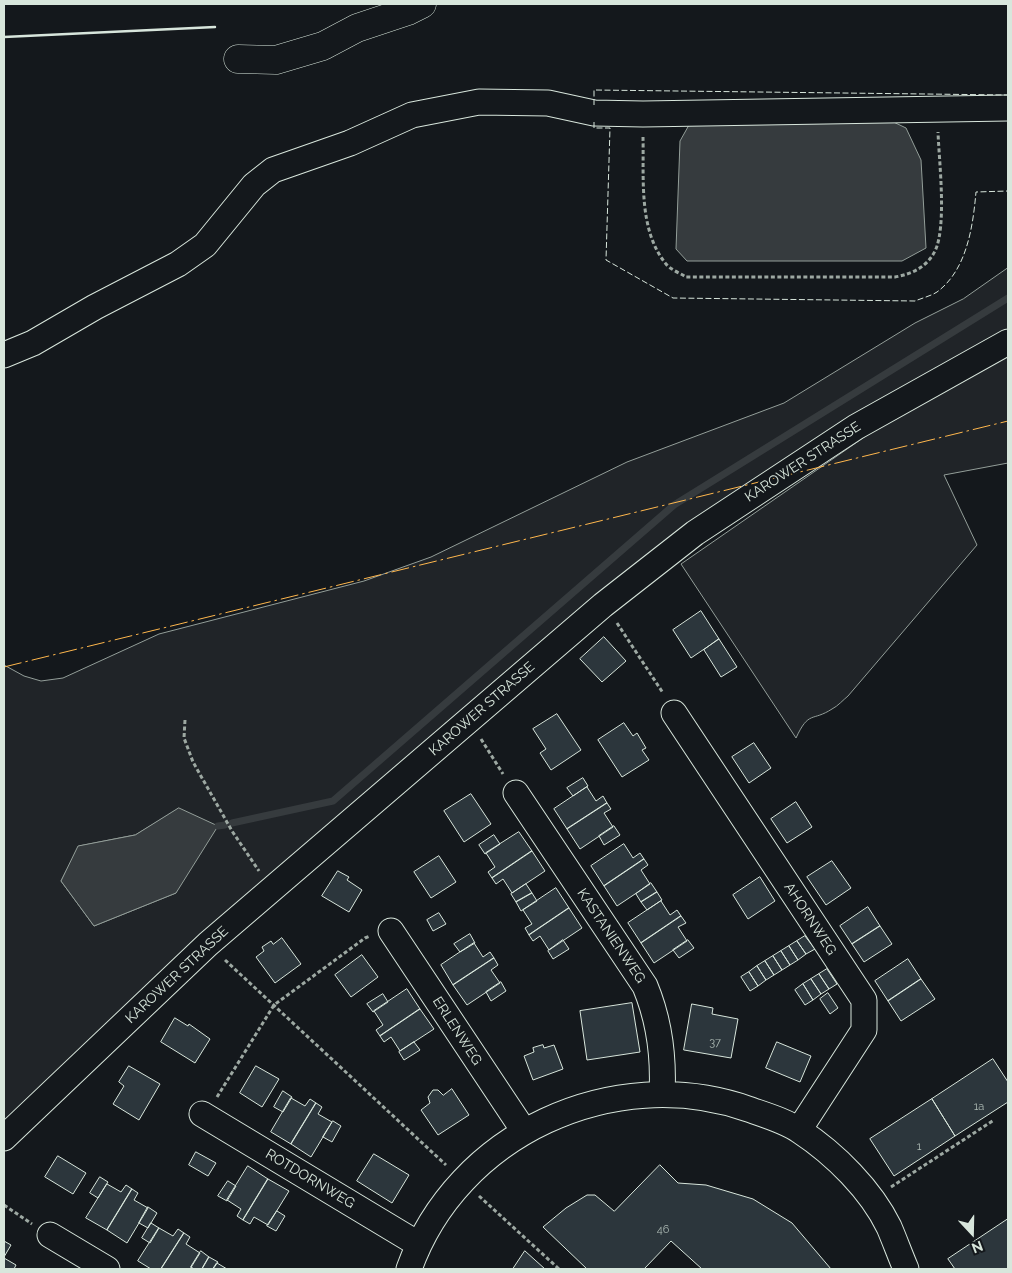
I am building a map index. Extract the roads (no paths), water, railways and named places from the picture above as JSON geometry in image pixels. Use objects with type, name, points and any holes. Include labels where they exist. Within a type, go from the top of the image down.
[{"type":"highway","points":[[238,59],[276,60],[323,46],[357,28],[408,11],[422,4]]},
{"type":"street","points":[[4,355],[33,343],[205,245],[254,185],[273,170],[350,144],[412,115],[480,102],[548,103],[594,113],[643,114],[1008,108]]},
{"type":"street","name":"KAROWER STRASSE","points":[[4,1138],[208,944],[603,605],[695,533],[856,427],[1008,342]]},
{"type":"street","name":"AHORNWEG","points":[[674,713],[864,1000],[864,1030],[799,1130]]},
{"type":"street","name":"KASTANIENWEG","points":[[516,793],[644,986],[654,1008],[660,1033],[662,1094]]},
{"type":"street","name":"ERLENWEG","points":[[391,931],[524,1131]]},
{"type":"street","points":[[410,1269],[418,1244],[438,1210],[490,1155],[524,1131],[570,1110],[611,1100],[662,1094],[724,1101],[799,1130],[841,1164],[872,1200],[888,1226],[906,1269]]},
{"type":"street","name":"ROTDORNWEG","points":[[202,1114],[418,1244]]},
{"type":"street","points":[[50,1235],[108,1269]]},
{"type":"waterway","points":[[232,823],[333,801],[674,505],[1008,298]]},
{"type":"waterway","points":[[218,826],[225,825]]}]
